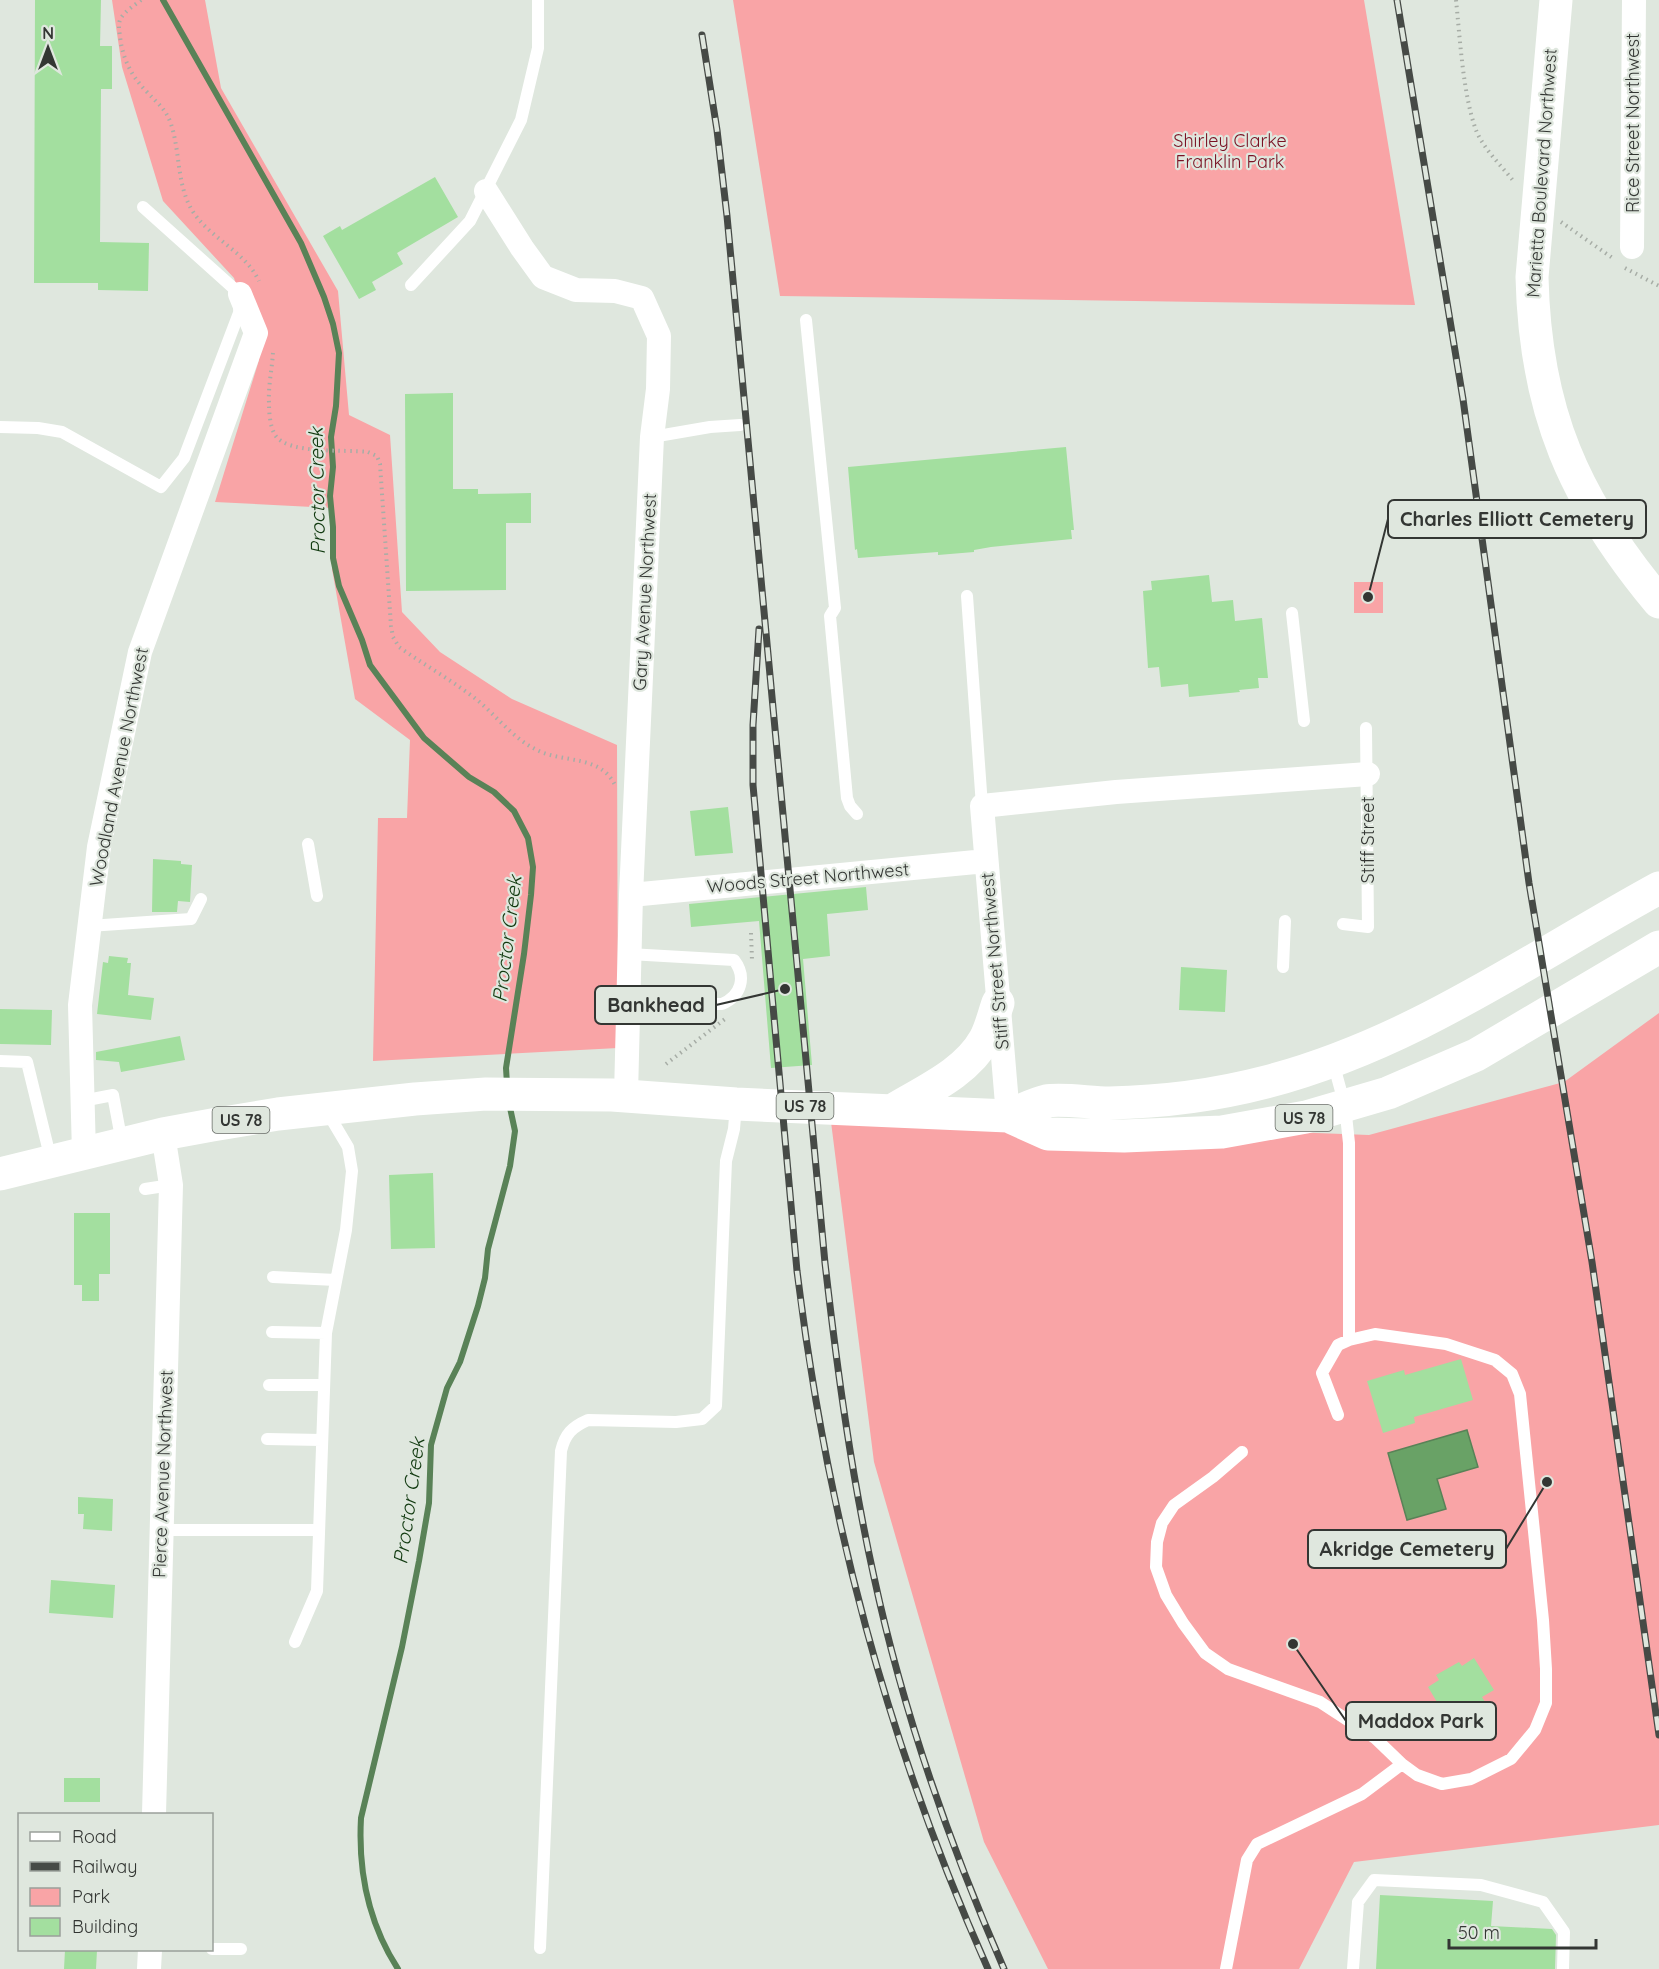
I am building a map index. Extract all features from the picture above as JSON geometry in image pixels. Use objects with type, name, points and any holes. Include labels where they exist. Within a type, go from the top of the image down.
[{"type":"main road","name":"Marietta Boulevard Northwest","points":[[1556,0],[1532,277],[1533,320],[1538,357],[1553,421],[1582,491],[1624,559],[1659,602]]},
{"type":"main road","name":"US 78","points":[[1008,1116],[1047,1101],[1108,1103],[1163,1100],[1216,1092],[1265,1082],[1334,1062],[1424,1022],[1659,888]]},
{"type":"main road","name":"US 78","points":[[0,1174],[163,1134],[278,1114],[415,1099],[486,1094],[626,1095],[736,1104],[1008,1116],[1048,1134],[1173,1135],[1222,1132],[1306,1117],[1388,1093],[1476,1055],[1659,947]]},
{"type":"main road","points":[[893,1110],[948,1077],[971,1059],[986,1037],[998,1003]]},
{"type":"street","name":"Rice Street Northwest","points":[[1632,247],[1634,0]]},
{"type":"street","name":"Gary Avenue Northwest","points":[[486,190],[543,277],[576,290],[615,291],[642,298],[659,336],[630,895],[626,1095]]},
{"type":"street","name":"Woodland Avenue Northwest","points":[[84,1154],[80,1005],[99,847],[140,652],[256,333],[251,291]]},
{"type":"street","points":[[982,806],[1116,792],[1368,774]]},
{"type":"street","name":"Stiff Street Northwest","points":[[982,806],[1008,1116]]},
{"type":"street","name":"Woods Street Northwest","points":[[630,895],[986,861]]},
{"type":"street","name":"Pierce Avenue Northwest","points":[[154,1813],[171,1185],[163,1134]]},
{"type":"street","points":[[149,1969],[150,1951]]},
{"type":"lane","points":[[411,285],[470,221],[521,120],[538,48],[538,0]]},
{"type":"lane","points":[[0,427],[38,428],[62,432],[161,487],[184,458],[239,313],[251,291],[143,207]]},
{"type":"lane","points":[[806,320],[835,608],[830,616],[847,798],[857,814]]},
{"type":"lane","points":[[652,437],[710,427],[740,425]]},
{"type":"lane","points":[[967,596],[982,806]]},
{"type":"lane","points":[[1292,613],[1304,721]]},
{"type":"lane","name":"Stiff Street","points":[[1343,924],[1368,927],[1366,728]]},
{"type":"lane","points":[[308,844],[317,896]]},
{"type":"lane","points":[[89,926],[191,919],[201,899]]},
{"type":"lane","points":[[1283,967],[1285,921]]},
{"type":"lane","points":[[628,1004],[722,1004],[731,1000],[738,993],[740,983],[740,967],[734,960],[629,954]]},
{"type":"lane","points":[[0,1061],[27,1062],[51,1162]]},
{"type":"lane","points":[[1334,1062],[1345,1106],[1349,1143],[1349,1340]]},
{"type":"lane","points":[[82,1101],[113,1095],[122,1144]]},
{"type":"lane","points":[[540,1948],[562,1445],[569,1432],[588,1420],[676,1422],[702,1419],[716,1406],[726,1161],[734,1129],[736,1104]]},
{"type":"lane","points":[[295,1642],[317,1591],[326,1333],[346,1230],[352,1171],[348,1147],[326,1110]]},
{"type":"lane","points":[[145,1189],[171,1185]]},
{"type":"lane","points":[[273,1277],[336,1280]]},
{"type":"lane","points":[[272,1332],[326,1333]]},
{"type":"lane","points":[[1242,1452],[1213,1477],[1174,1505],[1162,1523],[1157,1542],[1156,1567],[1166,1595],[1205,1653],[1228,1669],[1320,1702],[1375,1738],[1417,1775],[1442,1784],[1471,1779],[1511,1759],[1534,1730],[1546,1703],[1544,1639],[1520,1394],[1512,1374],[1495,1360],[1446,1344],[1375,1334],[1338,1345],[1322,1373],[1338,1415]]},
{"type":"lane","points":[[269,1385],[324,1385]]},
{"type":"lane","points":[[267,1439],[322,1440]]},
{"type":"lane","points":[[161,1530],[319,1530]]},
{"type":"lane","points":[[1226,1969],[1247,1860],[1257,1844],[1362,1794],[1402,1764]]},
{"type":"lane","points":[[1353,1969],[1358,1902],[1374,1880],[1481,1885],[1544,1902],[1564,1932],[1563,1969]]},
{"type":"lane","points":[[213,1949],[242,1949]]},
{"type":"path","points":[[141,0],[122,16],[118,24],[124,61],[147,92],[165,110],[171,124],[185,194],[195,214],[212,234],[254,271],[251,291]]},
{"type":"path","points":[[1456,0],[1471,109]]},
{"type":"path","points":[[273,344],[269,402],[270,420],[276,435],[287,446],[350,450],[368,452],[377,456],[382,471],[393,637],[399,647],[473,697],[521,741],[554,757],[594,764],[604,770],[616,788]]},
{"type":"green space","points":[[112,0],[205,0],[221,88],[338,291],[349,415],[390,435],[402,612],[440,652],[512,699],[617,745],[618,1048],[373,1061],[378,818],[407,818],[410,740],[355,699],[332,569],[332,508],[215,502],[259,360],[234,278],[163,201],[122,67]]},
{"type":"green space","name":"Shirley Clarke Franklin Park","points":[[733,0],[1364,0],[1415,305],[780,296]]},
{"type":"green space","points":[[1354,582],[1383,582],[1383,613],[1354,613]]},
{"type":"green space","points":[[1659,1013],[1659,1825],[1354,1862],[1299,1969],[1048,1969],[984,1842],[874,1462],[830,1114],[1369,1135],[1564,1082]]},
{"type":"shaded area","points":[[1467,1430],[1478,1467],[1437,1479],[1446,1509],[1407,1520],[1388,1453]]},
{"type":"building","points":[[35,0],[101,0],[100,46],[112,46],[112,89],[101,89],[100,242],[149,243],[148,291],[98,290],[98,283],[34,283]]},
{"type":"building","points":[[435,177],[458,217],[397,253],[403,264],[372,282],[376,290],[359,299],[323,236],[340,226],[342,230]]},
{"type":"building","points":[[453,393],[453,489],[478,489],[478,494],[531,493],[531,523],[506,523],[506,590],[406,591],[405,394]]},
{"type":"building","points":[[1066,447],[1074,530],[1071,530],[1072,539],[991,547],[974,550],[974,552],[938,555],[938,552],[858,558],[857,549],[855,550],[848,467]]},
{"type":"building","points":[[1209,575],[1212,602],[1233,600],[1235,621],[1262,618],[1268,678],[1258,678],[1259,688],[1189,697],[1188,684],[1161,687],[1159,667],[1148,668],[1143,591],[1152,590],[1151,581]]},
{"type":"building","points":[[728,807],[733,853],[695,856],[690,811]]},
{"type":"building","points":[[153,859],[181,861],[181,864],[192,865],[190,902],[178,901],[177,912],[152,912]]},
{"type":"building","points":[[866,887],[868,910],[827,914],[830,956],[803,959],[812,1065],[771,1068],[759,921],[691,927],[689,904]]},
{"type":"building","points":[[109,956],[128,958],[127,963],[131,963],[128,995],[154,998],[151,1020],[97,1014],[103,962],[108,963]]},
{"type":"building","points":[[1181,967],[1227,970],[1225,1012],[1179,1010]]},
{"type":"building","points":[[0,1009],[52,1010],[51,1045],[0,1044]]},
{"type":"building","points":[[180,1036],[185,1060],[121,1072],[119,1062],[96,1060],[96,1052]]},
{"type":"building","points":[[433,1173],[435,1248],[391,1249],[389,1175]]},
{"type":"building","points":[[74,1213],[110,1213],[110,1274],[99,1274],[99,1301],[82,1301],[82,1285],[74,1285]]},
{"type":"building","points":[[1461,1359],[1473,1400],[1414,1417],[1415,1423],[1383,1433],[1367,1381],[1404,1370],[1405,1375]]},
{"type":"building","points":[[78,1497],[113,1499],[112,1531],[83,1529],[84,1514],[78,1514]]},
{"type":"building","points":[[51,1580],[115,1585],[113,1618],[49,1613]]},
{"type":"building","points":[[1474,1658],[1494,1690],[1482,1697],[1485,1702],[1462,1716],[1459,1712],[1447,1719],[1428,1687],[1439,1680],[1436,1675],[1459,1662],[1462,1666]]},
{"type":"building","points":[[64,1778],[100,1778],[100,1802],[64,1802]]},
{"type":"building","points":[[1380,1895],[1493,1901],[1491,1926],[1552,1929],[1556,1935],[1555,1969],[1376,1969]]},
{"type":"building","points":[[65,1951],[97,1951],[96,1969],[64,1969]]},
{"type":"waterway","name":"Proctor Creek","points":[[163,0],[301,243],[333,324],[339,353],[336,406],[331,437],[333,467],[330,496],[333,558],[339,586],[370,665],[424,738],[469,777],[494,792],[514,811],[528,838],[533,867],[531,895],[506,1068],[507,1084]]},
{"type":"waterway","name":"Proctor Creek","points":[[398,1969],[380,1934],[368,1897],[361,1858],[361,1818],[402,1647],[419,1561],[429,1503],[431,1445],[447,1388],[460,1362],[478,1306],[485,1278],[488,1249],[510,1166],[515,1131],[509,1103]]},
{"type":"railway","points":[[1397,0],[1463,399],[1529,883],[1592,1262],[1659,1735]]},
{"type":"railway","points":[[702,35],[717,130],[727,216],[825,1263],[845,1420],[866,1538],[886,1627],[913,1727],[946,1825],[1004,1969]]},
{"type":"railway","points":[[759,629],[753,725],[753,785],[797,1271],[825,1452],[844,1540],[891,1713],[952,1884],[988,1969]]},
{"type":"place","name":"Charles Elliott Cemetery","points":[[1368,597]]},
{"type":"place","name":"Bankhead","points":[[785,989]]},
{"type":"place","name":"Akridge Cemetery","points":[[1547,1482]]},
{"type":"place","name":"Maddox Park","points":[[1293,1644]]}]
